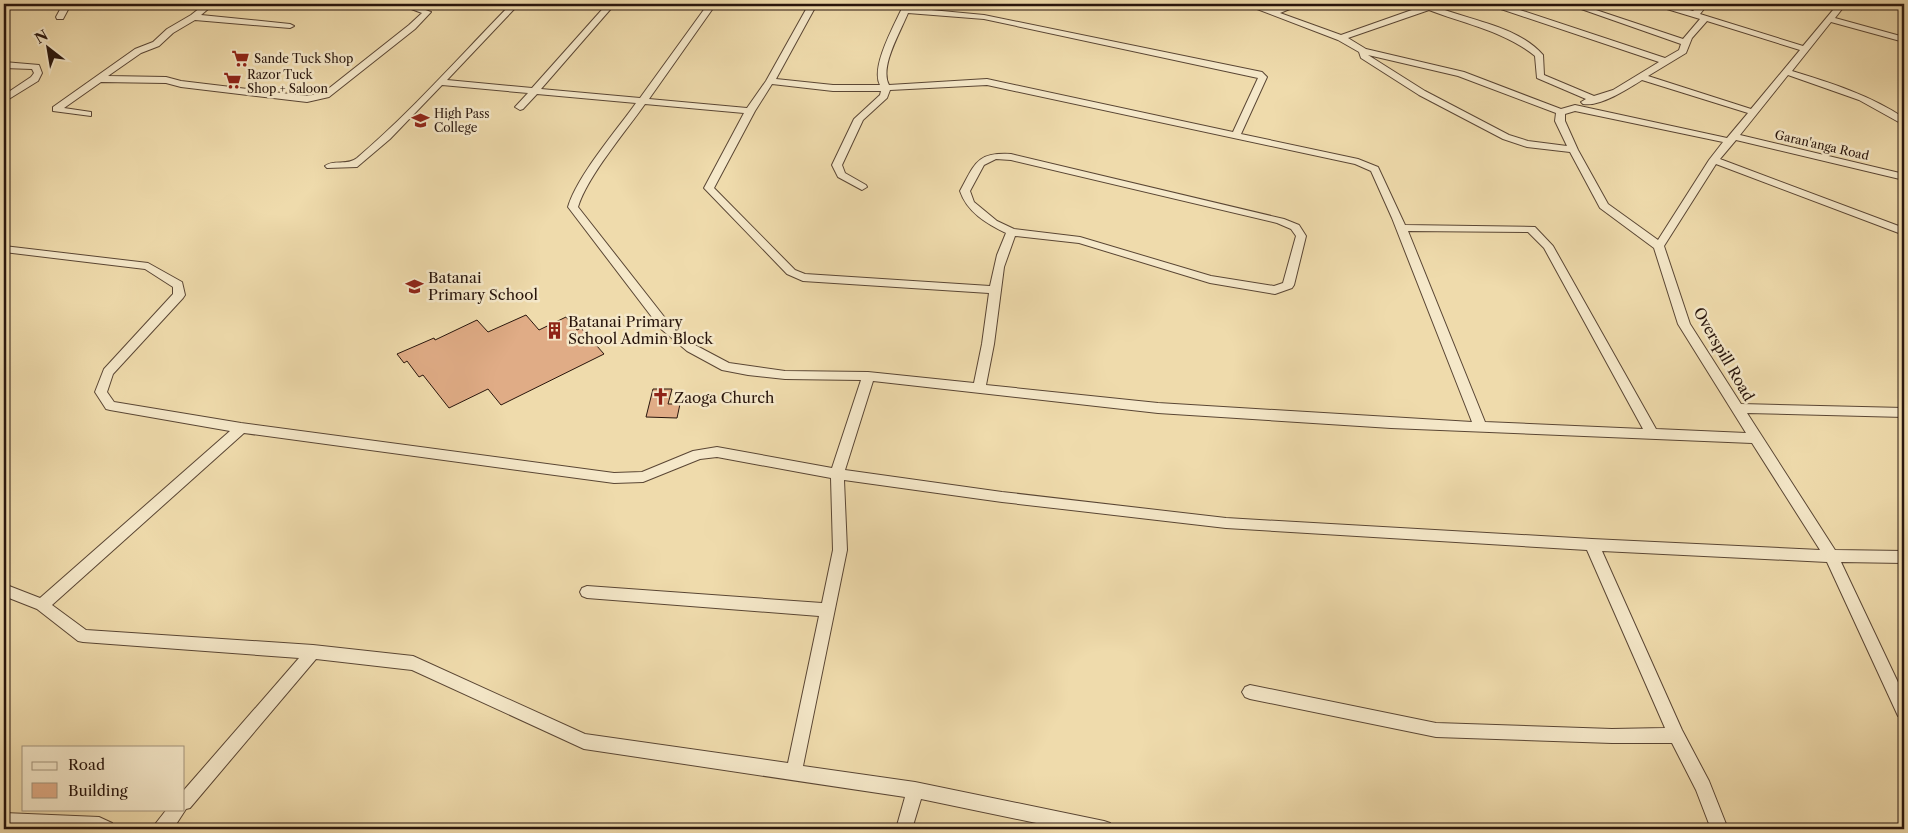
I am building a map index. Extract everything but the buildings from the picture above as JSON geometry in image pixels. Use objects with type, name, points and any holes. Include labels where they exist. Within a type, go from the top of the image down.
[{"type":"street","points":[[60,17],[67,4]]},
{"type":"street","points":[[88,114],[56,109],[138,51],[156,44],[170,31],[194,17],[210,4]]},
{"type":"street","points":[[101,78],[166,80],[181,84],[307,99],[326,96],[412,27],[427,12],[402,4]]},
{"type":"street","points":[[330,166],[354,165],[387,137],[515,4]]},
{"type":"street","points":[[520,107],[611,4]]},
{"type":"street","points":[[712,4],[641,102],[576,197],[573,207],[665,326],[691,348],[726,367],[765,374],[868,376],[1158,408],[1480,426],[1756,438]]},
{"type":"street","points":[[813,4],[770,81],[750,111],[709,188],[790,272],[803,277],[994,290]]},
{"type":"street","points":[[1248,4],[1341,38],[1363,51],[1461,74],[1561,112],[1575,108],[1593,98],[1616,92],[1683,51],[1688,37],[1705,18]]},
{"type":"street","points":[[1273,13],[1298,4]]},
{"type":"street","points":[[1341,38],[1438,4]]},
{"type":"street","points":[[1495,4],[1664,61]]},
{"type":"street","points":[[1571,4],[1686,42]]},
{"type":"street","points":[[1660,4],[1806,49]]},
{"type":"street","points":[[1694,15],[1704,4]]},
{"type":"street","points":[[1561,112],[1560,121],[1573,150],[1604,206],[1660,246],[1714,160],[1842,4]]},
{"type":"street","points":[[862,187],[841,175],[837,166],[859,119],[884,96],[886,88],[881,79],[882,65],[907,7],[984,17],[1259,74],[1263,77],[1236,135]]},
{"type":"street","points":[[1429,7],[1503,33],[1530,46],[1539,55],[1540,76],[1593,98]]},
{"type":"street","points":[[194,17],[290,26]]},
{"type":"street","points":[[1829,19],[1904,40]]},
{"type":"street","points":[[1363,51],[1364,56],[1422,93],[1506,137],[1527,144],[1573,150]]},
{"type":"street","points":[[4,65],[36,67],[38,73],[35,79],[4,99]]},
{"type":"street","points":[[1786,72],[1850,93],[1890,111],[1904,122]]},
{"type":"street","points":[[1641,77],[1753,112]]},
{"type":"street","points":[[770,81],[833,88],[886,88],[988,82],[1358,162],[1375,170],[1480,426]]},
{"type":"street","points":[[441,82],[750,111]]},
{"type":"street","name":"Garan'anga Road","points":[[1575,108],[1732,139],[1904,177]]},
{"type":"street","points":[[995,156],[1011,157],[1280,221],[1295,227],[1301,236],[1288,285],[1275,290],[1210,279],[1080,240],[1012,232],[993,223],[969,203],[966,192],[980,163],[995,156]]},
{"type":"street","points":[[1714,160],[1904,232]]},
{"type":"street","points":[[1400,228],[1530,229],[1548,246],[1652,433]]},
{"type":"street","points":[[979,387],[990,332],[994,290],[1004,246],[1012,232]]},
{"type":"street","name":"Overspill Road","points":[[1660,246],[1684,324],[1831,556],[1904,708]]},
{"type":"street","points":[[4,248],[148,266],[178,285],[180,295],[108,372],[100,392],[110,406],[241,428],[614,478],[643,477],[698,454],[717,452],[837,474],[1002,497],[1226,523],[1592,545],[1831,556],[1904,557]]},
{"type":"street","points":[[794,772],[840,550],[837,474],[868,376]]},
{"type":"street","points":[[1736,408],[1904,412]]},
{"type":"street","points":[[42,605],[241,428]]},
{"type":"street","points":[[1592,545],[1676,735],[1702,787],[1719,829]]},
{"type":"street","points":[[4,590],[42,605],[83,636],[313,652],[413,663],[584,742],[915,790],[1104,829]]},
{"type":"street","points":[[587,592],[827,610]]},
{"type":"street","points":[[185,801],[313,652]]},
{"type":"street","points":[[1250,692],[1436,730],[1612,736],[1676,735]]},
{"type":"street","points":[[904,829],[915,790]]},
{"type":"street","points":[[162,829],[177,810]]},
{"type":"street","points":[[4,821],[99,825],[106,829]]},
{"type":"place","name":"Sande Tuck Shop","points":[[240,58]]},
{"type":"place","name":"Razor Tuck Shop + Saloon","points":[[233,81]]},
{"type":"place","name":"High Pass College","points":[[420,120]]},
{"type":"place","name":"Batanai Primary School","points":[[414,286]]},
{"type":"place","name":"Batanai Primary School Admin Block","points":[[554,330]]},
{"type":"place","name":"Zaoga Church","points":[[660,397]]}]
